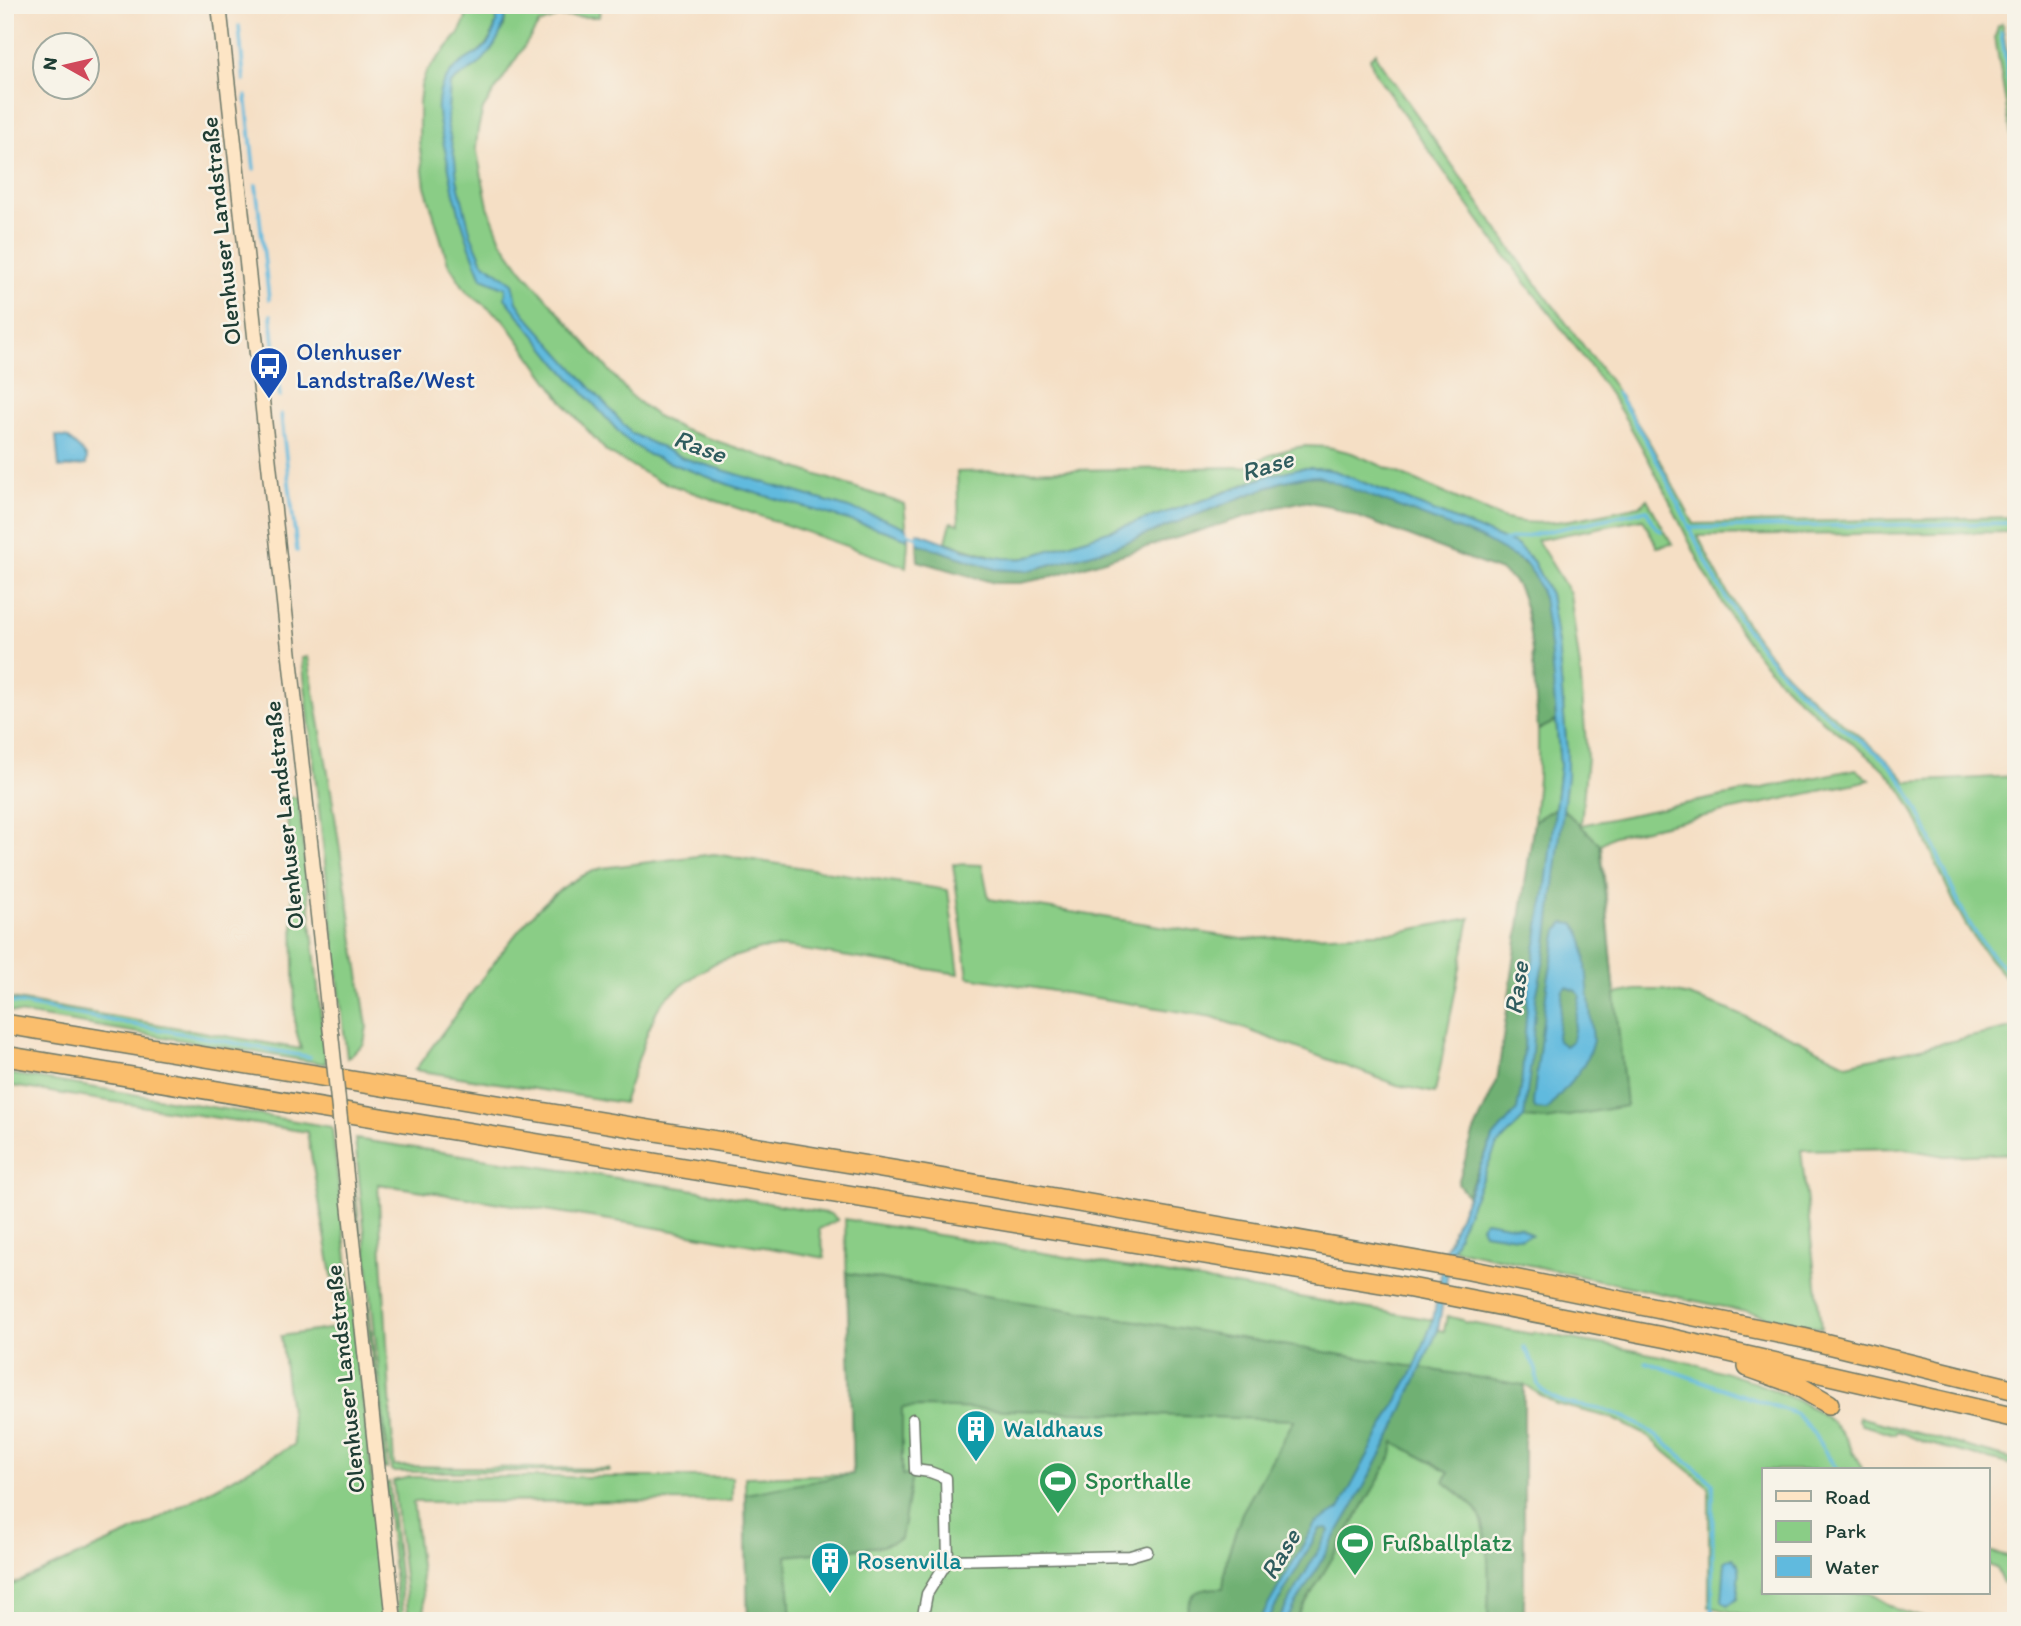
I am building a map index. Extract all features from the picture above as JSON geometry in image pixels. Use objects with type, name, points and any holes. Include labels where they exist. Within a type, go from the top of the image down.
[{"type":"highway","points":[[5,1024],[905,1172],[1469,1270],[1856,1350],[2016,1390]]},
{"type":"highway","points":[[5,1056],[1468,1298],[1668,1338],[2016,1418]]},
{"type":"highway","points":[[1668,1338],[1793,1383],[1829,1404]]},
{"type":"street","name":"Olenhuser Landstraße","points":[[219,5],[394,1621]]},
{"type":"street","points":[[913,1419],[915,1471],[930,1472],[946,1478],[948,1560],[927,1594],[922,1621]]},
{"type":"street","points":[[948,1560],[1130,1556],[1147,1551]]},
{"type":"green space","points":[[469,5],[498,5],[497,17],[488,42],[476,55],[458,67],[455,79],[478,64],[504,26],[507,5],[600,5],[599,17],[558,17],[539,24],[483,109],[476,147],[488,206],[501,240],[522,270],[633,398],[658,417],[684,430],[904,504],[908,543],[906,567],[657,480],[607,452],[567,407],[504,320],[467,292],[448,263],[425,186],[419,141],[419,103],[426,72],[458,35]]},
{"type":"green space","points":[[2002,23],[2016,111],[2016,166],[1995,37],[1998,26]]},
{"type":"green space","points":[[1376,52],[1377,58],[1524,267],[1613,385],[1651,445],[1694,524],[2016,517],[2016,532],[1698,536],[1743,618],[1786,674],[1871,746],[1907,782],[2016,776],[2016,987],[1987,956],[1965,923],[1915,815],[1896,783],[1874,760],[1789,690],[1761,659],[1733,620],[1715,591],[1654,469],[1620,410],[1583,356],[1479,220],[1374,71],[1370,58]]},
{"type":"green space","points":[[1304,446],[1328,447],[1352,453],[1502,518],[1519,522],[1571,520],[1640,506],[1647,499],[1672,544],[1657,547],[1643,519],[1537,540],[1570,593],[1580,668],[1587,757],[1581,825],[1856,769],[1870,780],[1614,836],[1601,844],[1615,994],[1636,990],[1663,990],[1689,996],[1799,1040],[1847,1064],[2016,1027],[2016,1153],[1945,1156],[1900,1148],[1801,1150],[1821,1328],[1446,1247],[1492,1139],[1554,809],[1534,821],[1538,778],[1538,730],[1556,721],[1560,766],[1555,808],[1567,776],[1558,644],[1550,594],[1533,561],[1517,545],[1335,471],[1317,469],[1264,478],[1025,558],[1005,560],[946,542],[951,522],[959,524],[957,472],[1246,467],[1274,453]]},
{"type":"green space","points":[[1318,476],[1467,532],[1519,560],[1533,573],[1540,587],[1549,624],[1556,721],[1538,730],[1526,611],[1521,594],[1511,579],[1503,572],[1330,506],[1304,501],[1277,507],[1046,578],[1020,583],[995,583],[918,561],[917,543],[995,569],[1027,571],[1111,548],[1281,482]]},
{"type":"green space","points":[[308,657],[367,1026],[364,1044],[347,1058],[302,658]]},
{"type":"green space","points":[[298,797],[326,1064],[5,1011],[5,998],[301,1049],[295,1026],[293,907],[286,798]]},
{"type":"green space","points":[[1555,808],[1563,809],[1600,844],[1626,1106],[1546,1120],[1524,1118],[1518,1110],[1492,1139],[1467,1195],[1458,1183],[1473,1134],[1497,1081],[1534,821]]},
{"type":"green space","points":[[714,854],[948,890],[959,974],[784,947],[760,949],[717,962],[665,999],[657,1010],[623,1103],[415,1070],[504,949],[532,915],[564,887],[602,868]]},
{"type":"green space","points":[[953,864],[982,865],[989,899],[1242,939],[1398,932],[1470,918],[1435,1093],[1397,1085],[1213,1017],[968,977]]},
{"type":"green space","points":[[5,1073],[332,1127],[388,1621],[5,1621],[5,1588],[139,1529],[294,1445],[281,1336],[341,1327],[307,1132],[5,1085]]},
{"type":"green space","points":[[355,1139],[683,1188],[831,1214],[838,1220],[819,1229],[825,1258],[635,1224],[378,1184],[394,1466],[609,1469],[394,1472],[391,1470],[385,1432]]},
{"type":"green space","points":[[354,1179],[387,1469],[383,1468]]},
{"type":"green space","points":[[845,1219],[1433,1320],[1438,1330],[1444,1331],[1447,1316],[1464,1322],[1653,1354],[1712,1369],[1769,1388],[1813,1409],[1833,1423],[1862,1468],[1762,1468],[1762,1594],[1871,1594],[1898,1610],[1934,1621],[1772,1621],[1709,1607],[1709,1487],[1644,1434],[1612,1418],[1556,1404],[1524,1385],[1524,1621],[748,1621],[745,1477],[853,1474]]},
{"type":"green space","points":[[847,1273],[1524,1385],[1524,1621],[1488,1621],[1487,1545],[1480,1517],[1474,1507],[1444,1482],[1449,1472],[1394,1442],[1392,1455],[1381,1476],[1295,1621],[1186,1621],[1191,1598],[1195,1594],[1206,1589],[1223,1588],[1227,1557],[1242,1513],[1294,1420],[922,1407],[902,1408],[902,1475],[912,1476],[901,1539],[882,1546],[787,1556],[791,1621],[748,1621],[745,1494],[853,1474]]},
{"type":"green space","points":[[1859,1417],[2016,1460],[2016,1466],[1926,1443],[1897,1431],[1895,1434],[1862,1425]]},
{"type":"green space","points":[[410,1477],[732,1477],[732,1501],[413,1502],[426,1621],[409,1621],[393,1481]]},
{"type":"green space","points":[[389,1482],[404,1621],[399,1621],[385,1484]]},
{"type":"green space","points":[[1990,1552],[2016,1558],[2016,1587],[2003,1584],[1996,1568],[1990,1566]]},
{"type":"water","points":[[498,5],[507,5],[499,38],[478,65],[450,85],[447,123],[471,235],[483,262],[513,283],[517,302],[525,314],[631,433],[683,458],[882,518],[907,528],[908,539],[735,487],[649,455],[625,439],[557,363],[505,298],[506,288],[482,278],[454,193],[439,122],[438,100],[440,89],[454,69],[479,52],[492,37]]},
{"type":"water","points":[[56,436],[68,438],[87,458],[86,465],[59,468]]},
{"type":"water","points":[[1300,468],[1335,471],[1517,545],[1533,561],[1550,594],[1558,644],[1567,776],[1547,945],[1536,998],[1524,1118],[1496,1147],[1452,1248],[1438,1330],[1390,1438],[1286,1621],[1278,1621],[1329,1531],[1327,1528],[1320,1529],[1267,1621],[1259,1621],[1315,1524],[1339,1509],[1415,1367],[1433,1320],[1446,1247],[1492,1139],[1517,1110],[1528,990],[1546,885],[1560,766],[1543,597],[1534,575],[1525,563],[1480,538],[1318,476],[1281,482],[1111,548],[1027,571],[995,569],[917,543],[917,532],[984,555],[1025,558],[1207,499],[1270,475]]},
{"type":"water","points":[[1564,923],[1575,924],[1580,931],[1584,945],[1593,1040],[1586,1060],[1568,1086],[1547,1110],[1535,1109],[1533,1102],[1547,986],[1558,930]],"holes":[[[1567,987],[1580,995],[1572,1041],[1565,1046],[1558,1041],[1557,1036],[1563,990]]]},
{"type":"water","points":[[1485,1221],[1520,1227],[1531,1235],[1522,1238],[1484,1232],[1481,1226]]},
{"type":"water","points":[[1733,1557],[1738,1565],[1739,1581],[1737,1598],[1729,1605],[1722,1600],[1725,1561]]},
{"type":"waterway","points":[[236,5],[237,11]]},
{"type":"waterway","points":[[239,26],[244,80]]},
{"type":"waterway","points":[[2001,32],[2016,130]]},
{"type":"waterway","points":[[246,96],[254,169]]},
{"type":"waterway","points":[[256,185],[269,299]]},
{"type":"waterway","points":[[271,315],[280,397]]},
{"type":"waterway","points":[[1616,392],[1654,456],[1715,579],[1741,622],[1774,664],[1803,694],[1880,756],[1902,781],[1916,805],[1950,885],[1977,936],[1995,958],[2016,977]]},
{"type":"waterway","points":[[281,414],[297,551]]},
{"type":"waterway","points":[[1503,541],[1647,510],[1653,524],[1661,531]]},
{"type":"waterway","points":[[1690,528],[2016,523]]},
{"type":"waterway","name":"Rase","points":[[905,532],[920,538]]},
{"type":"waterway","points":[[5,1001],[310,1057]]},
{"type":"waterway","points":[[1524,1347],[1535,1367],[1538,1385],[1550,1396],[1608,1411],[1630,1420],[1668,1445],[1713,1483],[1712,1621]]},
{"type":"waterway","points":[[1646,1362],[1797,1414],[1836,1468]]},
{"type":"place","name":"Olenhuser Landstraße/West","points":[[269,400]]},
{"type":"place","name":"Waldhaus","points":[[976,1463]]},
{"type":"place","name":"Sporthalle","points":[[1058,1515]]},
{"type":"place","name":"Fußballplatz","points":[[1355,1577]]},
{"type":"place","name":"Rosenvilla","points":[[830,1595]]}]
